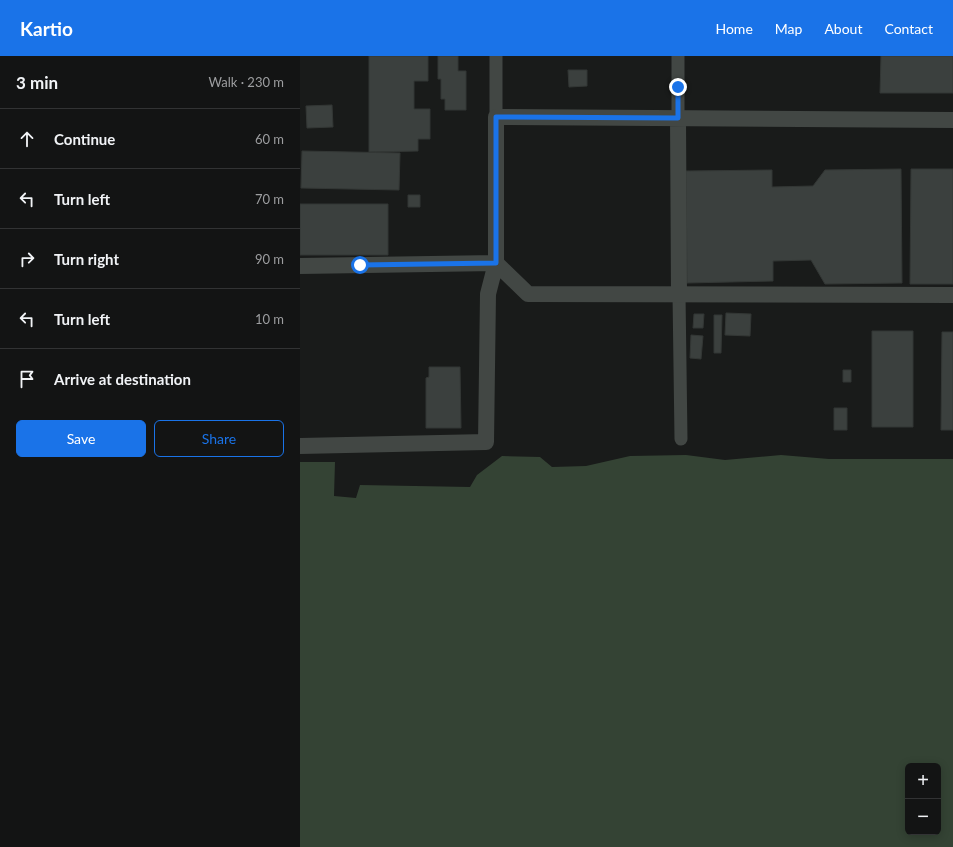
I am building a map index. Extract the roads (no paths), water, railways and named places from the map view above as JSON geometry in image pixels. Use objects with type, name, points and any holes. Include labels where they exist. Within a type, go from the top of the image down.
[{"type":"street","points":[[300,446],[486,442],[488,294],[496,263],[496,56]]},
{"type":"street","points":[[678,56],[681,439]]},
{"type":"street","points":[[496,117],[953,120]]},
{"type":"street","points":[[300,266],[496,263],[528,294],[953,295]]}]
